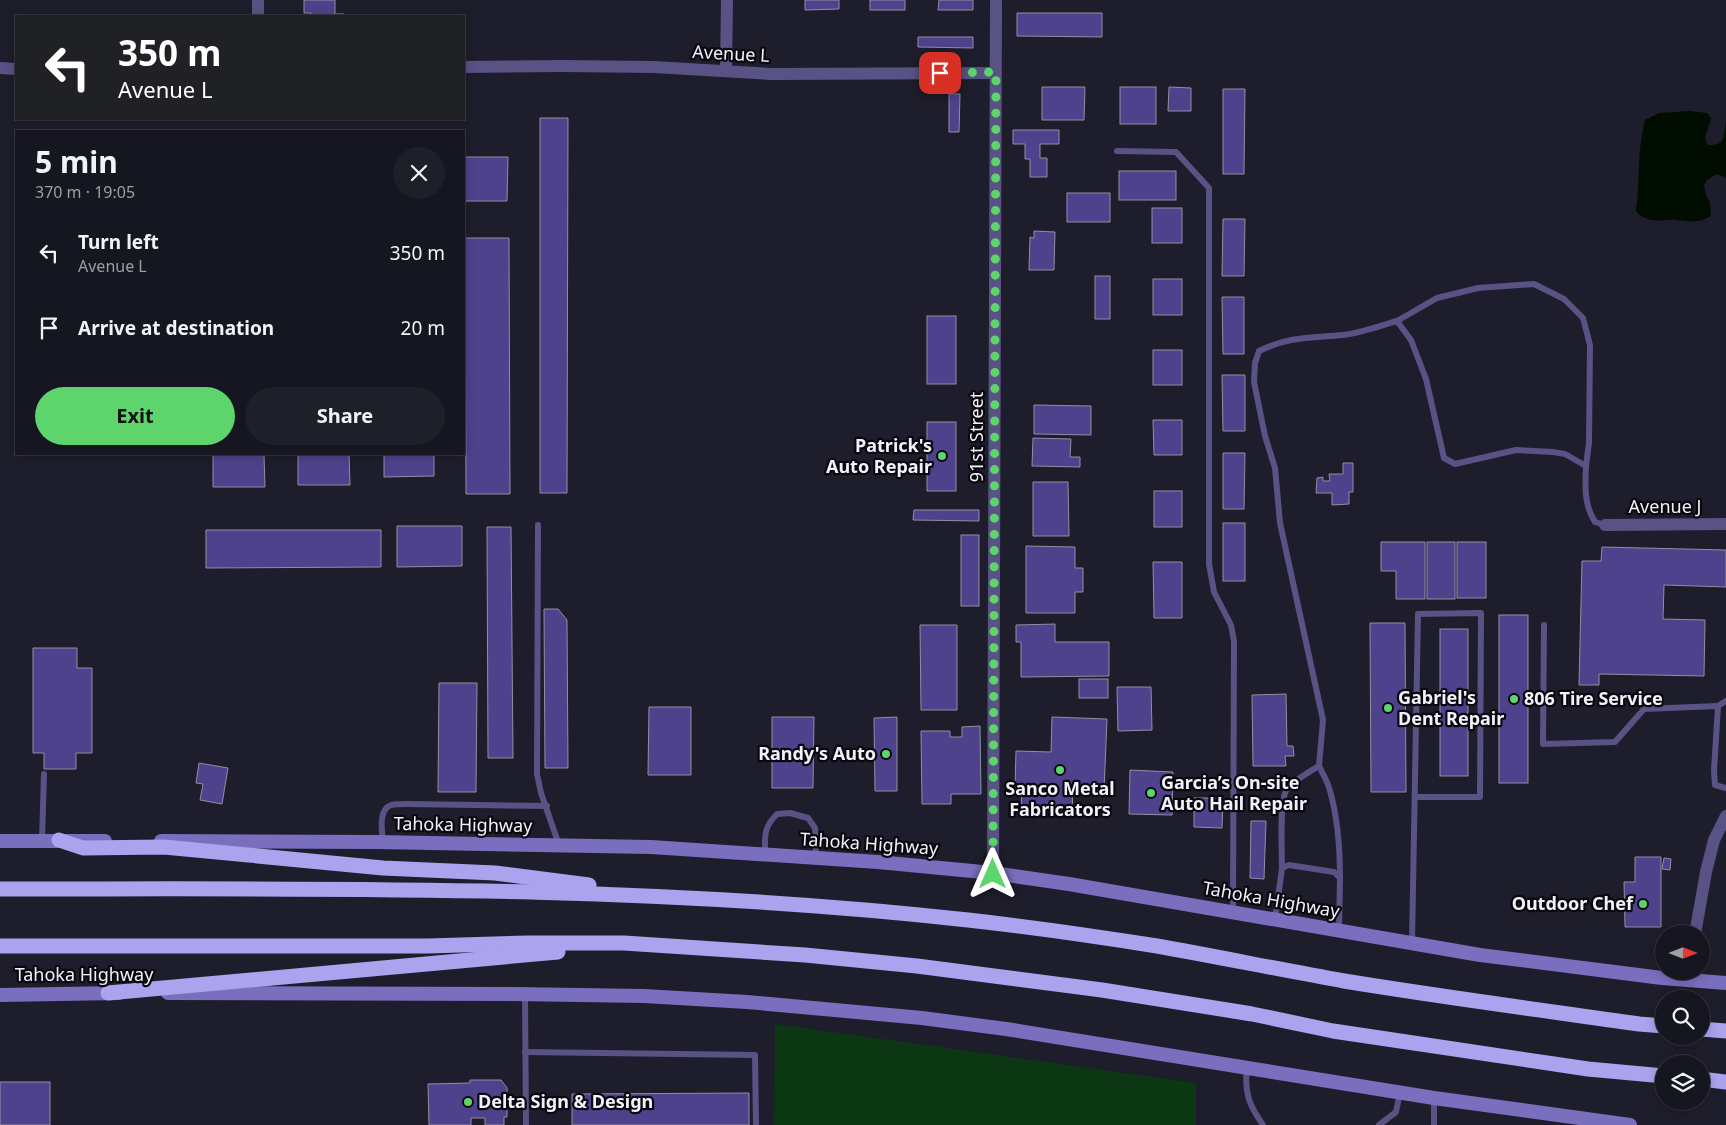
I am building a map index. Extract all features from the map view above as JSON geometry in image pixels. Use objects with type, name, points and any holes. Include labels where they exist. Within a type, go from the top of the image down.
[{"type":"highway","points":[[59,840],[83,848],[164,847],[383,868],[495,874],[687,897],[958,919],[1072,933],[1423,993],[1655,1025]]},
{"type":"highway","points":[[0,889],[493,891],[687,897]]},
{"type":"highway","points":[[108,993],[644,944]]},
{"type":"highway","name":"Tahoka Highway","points":[[0,946],[644,944],[805,956],[937,968],[1102,990],[1252,1014],[1333,1031],[1588,1069],[1655,1075]]},
{"type":"highway","points":[[1710,1029],[1726,1030]]},
{"type":"highway","points":[[1710,1080],[1726,1082]]},
{"type":"main road","name":"Tahoka Highway","points":[[0,841],[383,842],[651,847],[878,862],[1069,884],[1480,955],[1655,973]]},
{"type":"main road","name":"Tahoka Highway","points":[[1710,980],[1726,983]]},
{"type":"main road","name":"Tahoka Highway","points":[[0,994],[644,996],[747,1002],[922,1018],[1006,1029],[1434,1098],[1630,1125]]},
{"type":"street","points":[[258,0],[258,15]]},
{"type":"street","points":[[726,71],[727,0]]},
{"type":"street","name":"91st Street","points":[[993,874],[996,0]]},
{"type":"street","name":"Avenue L","points":[[465,67],[654,67],[772,74],[996,72]]},
{"type":"street","points":[[0,68],[15,68]]},
{"type":"street","name":"Avenue J","points":[[1605,525],[1726,524]]},
{"type":"street","points":[[1697,925],[1714,840],[1726,816]]},
{"type":"lane","points":[[1116,151],[1176,152],[1209,188],[1208,564],[1214,592],[1231,625],[1234,641],[1233,912]]},
{"type":"lane","points":[[1339,930],[1340,878],[1337,825],[1330,789],[1319,766],[1324,720],[1280,523],[1275,468],[1265,436],[1254,382],[1255,364],[1259,351],[1275,343],[1298,338],[1345,335],[1397,322],[1437,298],[1478,288],[1534,284],[1564,299],[1583,318],[1590,345],[1585,494],[1590,514],[1595,522],[1605,525]]},
{"type":"lane","points":[[1397,322],[1411,340],[1426,379],[1444,458],[1455,464],[1516,450],[1553,452],[1565,454],[1586,466]]},
{"type":"lane","points":[[538,525],[537,774],[541,793],[559,845]]},
{"type":"lane","points":[[1412,943],[1418,614],[1481,613],[1480,797],[1415,797]]},
{"type":"lane","points":[[1544,625],[1543,744],[1615,742],[1644,709],[1718,706],[1726,701]]},
{"type":"lane","points":[[1718,706],[1714,771],[1715,785],[1726,788]]},
{"type":"lane","points":[[1275,920],[1282,868],[1282,812],[1286,790],[1319,766]]},
{"type":"lane","points":[[42,840],[44,774]]},
{"type":"lane","points":[[383,842],[382,817],[385,809],[391,805],[546,806]]},
{"type":"lane","points":[[765,855],[765,829],[769,822],[777,814],[790,813],[808,818],[815,828],[816,858]]},
{"type":"lane","points":[[1282,868],[1289,865],[1334,872],[1340,878]]},
{"type":"lane","points":[[525,995],[526,1125]]},
{"type":"lane","points":[[526,1052],[755,1054],[756,1125]]},
{"type":"lane","points":[[1247,1068],[1245,1086],[1252,1110],[1263,1125]]},
{"type":"lane","points":[[1379,1125],[1396,1112],[1400,1092]]},
{"type":"lane","points":[[1434,1098],[1434,1125]]},
{"type":"green space","points":[[775,1024],[1196,1083],[1196,1125],[774,1125]]},
{"type":"shaded area","points":[[1689,111],[1707,113],[1711,118],[1705,138],[1708,145],[1721,142],[1724,136],[1726,121],[1726,178],[1717,174],[1707,180],[1704,185],[1710,202],[1711,216],[1703,220],[1694,221],[1646,219],[1636,211],[1640,146],[1645,120],[1659,113]]},
{"type":"building","points":[[304,0],[335,0],[335,14],[344,15],[311,15],[311,13],[304,13]]},
{"type":"building","points":[[805,0],[839,0],[839,9],[805,10]]},
{"type":"building","points":[[870,0],[905,0],[905,10],[870,10]]},
{"type":"building","points":[[939,0],[973,0],[973,10],[938,10]]},
{"type":"building","points":[[1017,13],[1102,13],[1102,37],[1017,36]]},
{"type":"building","points":[[918,37],[973,37],[973,48],[918,47]]},
{"type":"building","points":[[1042,87],[1085,87],[1084,120],[1042,120]]},
{"type":"building","points":[[1120,87],[1156,87],[1156,124],[1120,124]]},
{"type":"building","points":[[1169,87],[1191,88],[1191,111],[1168,111]]},
{"type":"building","points":[[1223,89],[1245,89],[1244,174],[1223,174]]},
{"type":"building","points":[[949,94],[960,94],[959,132],[949,132]]},
{"type":"building","points":[[540,118],[568,118],[567,493],[540,493]]},
{"type":"building","points":[[1013,130],[1059,130],[1059,144],[1040,144],[1040,158],[1047,158],[1047,177],[1030,177],[1030,159],[1025,159],[1025,144],[1013,144]]},
{"type":"building","points":[[465,157],[508,157],[507,201],[465,201]]},
{"type":"building","points":[[1119,171],[1176,171],[1176,200],[1119,200]]},
{"type":"building","points":[[1067,193],[1110,193],[1110,222],[1067,222]]},
{"type":"building","points":[[1152,208],[1182,208],[1182,243],[1152,243]]},
{"type":"building","points":[[1223,219],[1245,219],[1244,276],[1222,276]]},
{"type":"building","points":[[1034,231],[1055,232],[1054,270],[1029,270],[1030,237],[1034,238]]},
{"type":"building","points":[[465,238],[509,238],[510,494],[466,494]]},
{"type":"building","points":[[1095,276],[1110,276],[1110,319],[1095,319]]},
{"type":"building","points":[[1153,279],[1182,279],[1182,315],[1153,315]]},
{"type":"building","points":[[1222,297],[1244,297],[1244,354],[1223,354]]},
{"type":"building","points":[[927,316],[956,316],[956,384],[927,384]]},
{"type":"building","points":[[1153,350],[1182,350],[1182,385],[1153,385]]},
{"type":"building","points":[[1222,375],[1245,375],[1245,431],[1223,431]]},
{"type":"building","points":[[1034,405],[1091,406],[1091,435],[1034,434]]},
{"type":"building","points":[[1153,420],[1182,420],[1182,455],[1154,455]]},
{"type":"building","name":"Patrick's Auto Repair","points":[[927,422],[956,422],[956,491],[927,491]]},
{"type":"building","points":[[1033,438],[1071,439],[1070,457],[1080,457],[1080,467],[1032,466]]},
{"type":"building","points":[[1223,453],[1245,453],[1244,509],[1223,509]]},
{"type":"building","points":[[213,455],[264,455],[265,487],[213,487]]},
{"type":"building","points":[[298,455],[349,455],[350,485],[298,485]]},
{"type":"building","points":[[384,455],[434,455],[434,476],[384,477]]},
{"type":"building","points":[[1343,463],[1353,463],[1353,492],[1349,492],[1349,504],[1332,505],[1332,493],[1316,493],[1317,478],[1323,477],[1323,481],[1330,481],[1329,474],[1343,474]]},
{"type":"building","points":[[1033,482],[1068,482],[1069,536],[1033,536]]},
{"type":"building","points":[[1154,491],[1182,491],[1182,527],[1154,527]]},
{"type":"building","points":[[914,510],[979,510],[979,521],[913,520]]},
{"type":"building","points":[[1223,523],[1245,523],[1245,581],[1223,581]]},
{"type":"building","points":[[397,526],[462,526],[462,566],[397,567]]},
{"type":"building","points":[[487,527],[511,527],[513,758],[488,758]]},
{"type":"building","points":[[206,530],[381,530],[381,567],[206,568]]},
{"type":"building","points":[[961,535],[979,535],[979,606],[961,606]]},
{"type":"building","points":[[1381,542],[1425,542],[1425,599],[1396,599],[1396,571],[1381,571]]},
{"type":"building","points":[[1427,542],[1455,542],[1455,599],[1427,599]]},
{"type":"building","points":[[1457,542],[1486,542],[1486,598],[1457,598]]},
{"type":"building","points":[[1026,546],[1075,547],[1075,568],[1083,568],[1083,592],[1075,592],[1075,613],[1026,613]]},
{"type":"building","points":[[1602,547],[1726,550],[1726,587],[1664,585],[1663,619],[1705,620],[1704,676],[1599,674],[1599,685],[1579,685],[1582,561],[1601,561]]},
{"type":"building","points":[[1153,562],[1182,562],[1182,618],[1154,618]]},
{"type":"building","points":[[544,609],[558,609],[567,620],[568,768],[545,768]]},
{"type":"building","name":"806 Tire Service","points":[[1499,615],[1528,615],[1528,783],[1499,783]]},
{"type":"building","name":"Gabriel's Dent Repair","points":[[1370,623],[1405,623],[1406,792],[1371,792]]},
{"type":"building","points":[[1055,624],[1055,642],[1109,642],[1109,676],[1021,677],[1021,642],[1016,642],[1016,625]]},
{"type":"building","points":[[920,625],[957,625],[957,710],[921,710]]},
{"type":"building","points":[[1440,629],[1468,629],[1468,776],[1440,776]]},
{"type":"building","points":[[33,648],[77,648],[77,668],[92,668],[92,753],[76,753],[76,769],[44,769],[44,753],[33,753]]},
{"type":"building","points":[[1079,679],[1108,679],[1108,698],[1079,698]]},
{"type":"building","points":[[439,683],[477,683],[476,792],[438,792]]},
{"type":"building","points":[[1117,687],[1151,687],[1152,730],[1118,731]]},
{"type":"building","points":[[1286,694],[1287,746],[1293,746],[1294,756],[1285,756],[1286,766],[1253,766],[1252,695]]},
{"type":"building","points":[[649,707],[691,707],[691,775],[648,775]]},
{"type":"building","points":[[772,717],[814,717],[813,788],[772,788]]},
{"type":"building","name":"Randy's Auto","points":[[897,717],[897,791],[875,791],[874,718]]},
{"type":"building","name":"Sanco Metal Fabricators","points":[[1052,717],[1107,719],[1104,791],[1073,790],[1072,811],[1021,809],[1022,788],[1015,788],[1016,751],[1051,752]]},
{"type":"building","points":[[980,726],[981,794],[951,794],[951,804],[922,804],[921,731],[950,731],[950,737],[962,737],[962,727]]},
{"type":"building","points":[[199,763],[228,768],[222,804],[200,800],[203,784],[196,783]]},
{"type":"building","name":"Garcia’s On-site Auto Hail Repair","points":[[1130,770],[1173,772],[1172,815],[1129,814]]},
{"type":"building","points":[[1194,798],[1223,798],[1222,828],[1194,827]]},
{"type":"building","points":[[1251,821],[1266,821],[1264,879],[1250,878]]},
{"type":"building","name":"Outdoor Chef","points":[[1635,857],[1661,857],[1661,925],[1655,925],[1655,927],[1625,927],[1624,882],[1635,882]]},
{"type":"building","points":[[1664,858],[1671,859],[1670,870],[1662,869]]},
{"type":"building","name":"Delta Sign & Design","points":[[470,1080],[501,1080],[507,1088],[507,1117],[504,1117],[504,1125],[485,1125],[485,1118],[471,1118],[471,1125],[429,1125],[428,1084],[470,1083]]},
{"type":"building","points":[[0,1082],[50,1082],[50,1125],[0,1125]]},
{"type":"building","points":[[749,1093],[749,1125],[572,1125],[572,1094]]},
{"type":"place","name":"Patrick's Auto Repair","points":[[942,456]]},
{"type":"place","name":"806 Tire Service","points":[[1514,699]]},
{"type":"place","name":"Gabriel's Dent Repair","points":[[1388,708]]},
{"type":"place","name":"Randy's Auto","points":[[886,754]]},
{"type":"place","name":"Sanco Metal Fabricators","points":[[1060,770]]},
{"type":"place","name":"Garcia’s On-site Auto Hail Repair","points":[[1151,793]]},
{"type":"place","name":"Outdoor Chef","points":[[1643,904]]},
{"type":"place","name":"Delta Sign & Design","points":[[468,1102]]},
{"type":"route","points":[[940,73],[996,72],[993,874]]}]
